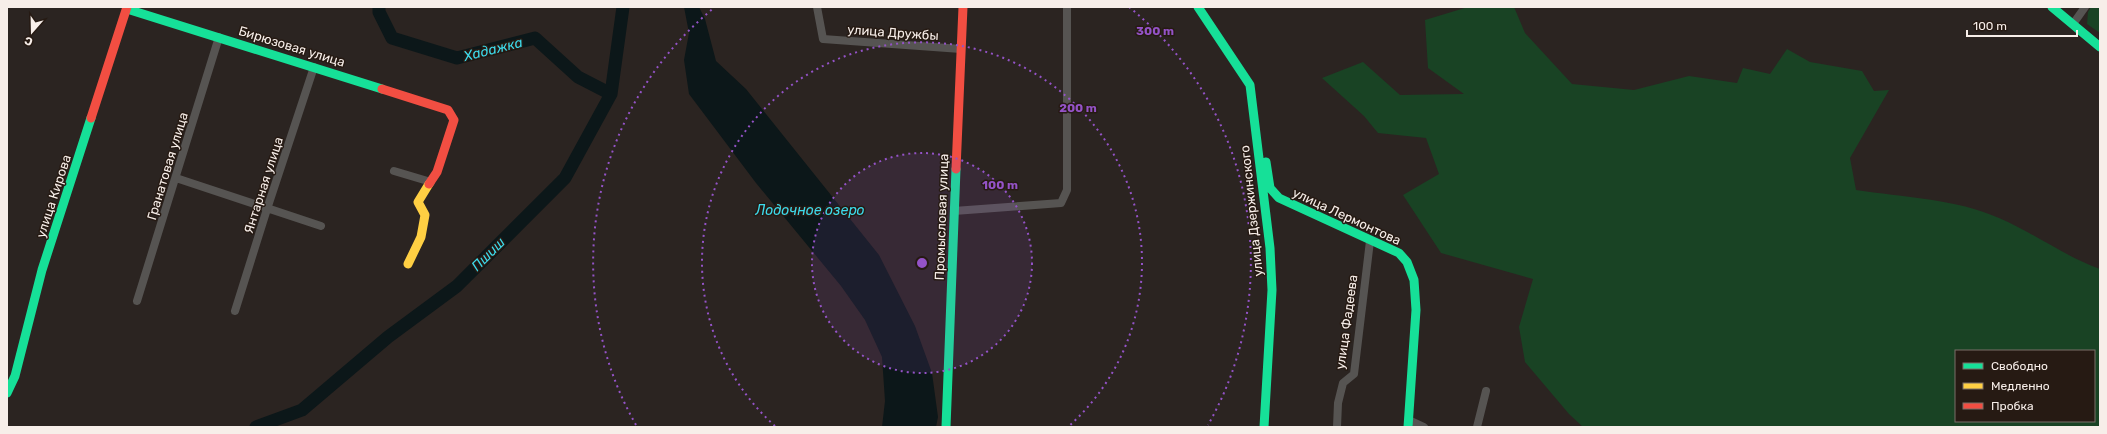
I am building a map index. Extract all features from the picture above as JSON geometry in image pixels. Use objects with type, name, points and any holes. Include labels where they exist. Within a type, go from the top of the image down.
[{"type":"street","name":"улица Дружбы","points":[[817,7],[823,39],[961,49]]},
{"type":"street","name":"Промысловая улица","points":[[946,427],[963,7]]},
{"type":"street","points":[[954,212],[1062,203],[1067,190],[1068,7]]},
{"type":"street","name":"улица Дзержинского","points":[[1198,7],[1250,85],[1257,152],[1270,248],[1272,290],[1264,427]]},
{"type":"street","points":[[2052,7],[2100,48]]},
{"type":"street","points":[[2073,24],[2085,7]]},
{"type":"street","name":"Бирюзовая улица","points":[[127,8],[219,38],[314,66],[448,110],[454,120],[438,172],[431,182]]},
{"type":"street","name":"улица Кирова","points":[[7,393],[15,376],[42,270],[127,8]]},
{"type":"street","name":"Гранатовая улица","points":[[137,301],[219,38]]},
{"type":"street","name":"Янтарная улица","points":[[236,311],[267,209],[314,66]]},
{"type":"street","name":"улица Лермонтова","points":[[1257,152],[1265,157],[1270,188],[1279,198],[1399,253],[1407,262],[1414,280],[1416,310],[1408,423]]},
{"type":"street","points":[[394,171],[431,182],[418,202],[425,215],[421,237],[408,264]]},
{"type":"street","points":[[176,178],[321,226]]},
{"type":"street","name":"улица Фадеева","points":[[1337,427],[1338,404],[1343,383],[1354,374],[1370,240]]},
{"type":"street","points":[[1477,427],[1486,391]]},
{"type":"street","points":[[1408,423],[1424,427]]},
{"type":"green space","points":[[1468,7],[1514,7],[1525,33],[1572,84],[1634,90],[1689,76],[1737,83],[1743,68],[1770,74],[1787,49],[1810,62],[1862,71],[1874,91],[1889,90],[1850,158],[1856,190],[1947,203],[1983,212],[2012,224],[2074,258],[2100,269],[2100,427],[1583,427],[1569,414],[1525,362],[1519,327],[1533,279],[1441,253],[1403,195],[1439,174],[1426,138],[1378,133],[1364,116],[1322,78],[1363,62],[1400,95],[1464,94],[1428,68],[1425,20]]},
{"type":"green space","points":[[2091,7],[2100,7],[2100,33],[2087,24],[2088,12]]},
{"type":"water","name":"Лодочное озеро","points":[[684,7],[699,7],[705,19],[716,61],[746,89],[879,255],[915,326],[932,373],[938,417],[936,427],[882,427],[885,401],[882,357],[865,320],[841,286],[756,183],[689,94],[684,60],[689,33]]},
{"type":"waterway","name":"Хадажка","points":[[379,7],[379,12],[392,38],[457,58],[535,38],[578,77],[611,94]]},
{"type":"waterway","name":"Пшиш","points":[[256,427],[302,410],[388,337],[457,286],[565,178],[611,94],[623,7]]},
{"type":"traffic: fast","points":[[1198,7],[1250,85],[1270,248],[1272,290],[1264,427]]},
{"type":"traffic: fast","points":[[2052,7],[2100,47]]},
{"type":"traffic: fast","points":[[127,9],[382,89]]},
{"type":"traffic: fast","points":[[7,393],[15,376],[42,270],[91,118]]},
{"type":"traffic: fast","points":[[1266,162],[1270,188],[1279,198],[1399,253],[1407,262],[1414,280],[1416,310],[1408,427]]},
{"type":"traffic: fast","points":[[946,427],[956,169]]},
{"type":"traffic: slow","points":[[408,264],[421,237],[425,215],[418,202],[429,184]]},
{"type":"traffic: jam","points":[[91,118],[127,7]]},
{"type":"traffic: jam","points":[[956,169],[963,7]]},
{"type":"traffic: jam","points":[[382,89],[448,110],[454,120],[437,172],[429,184]]}]
